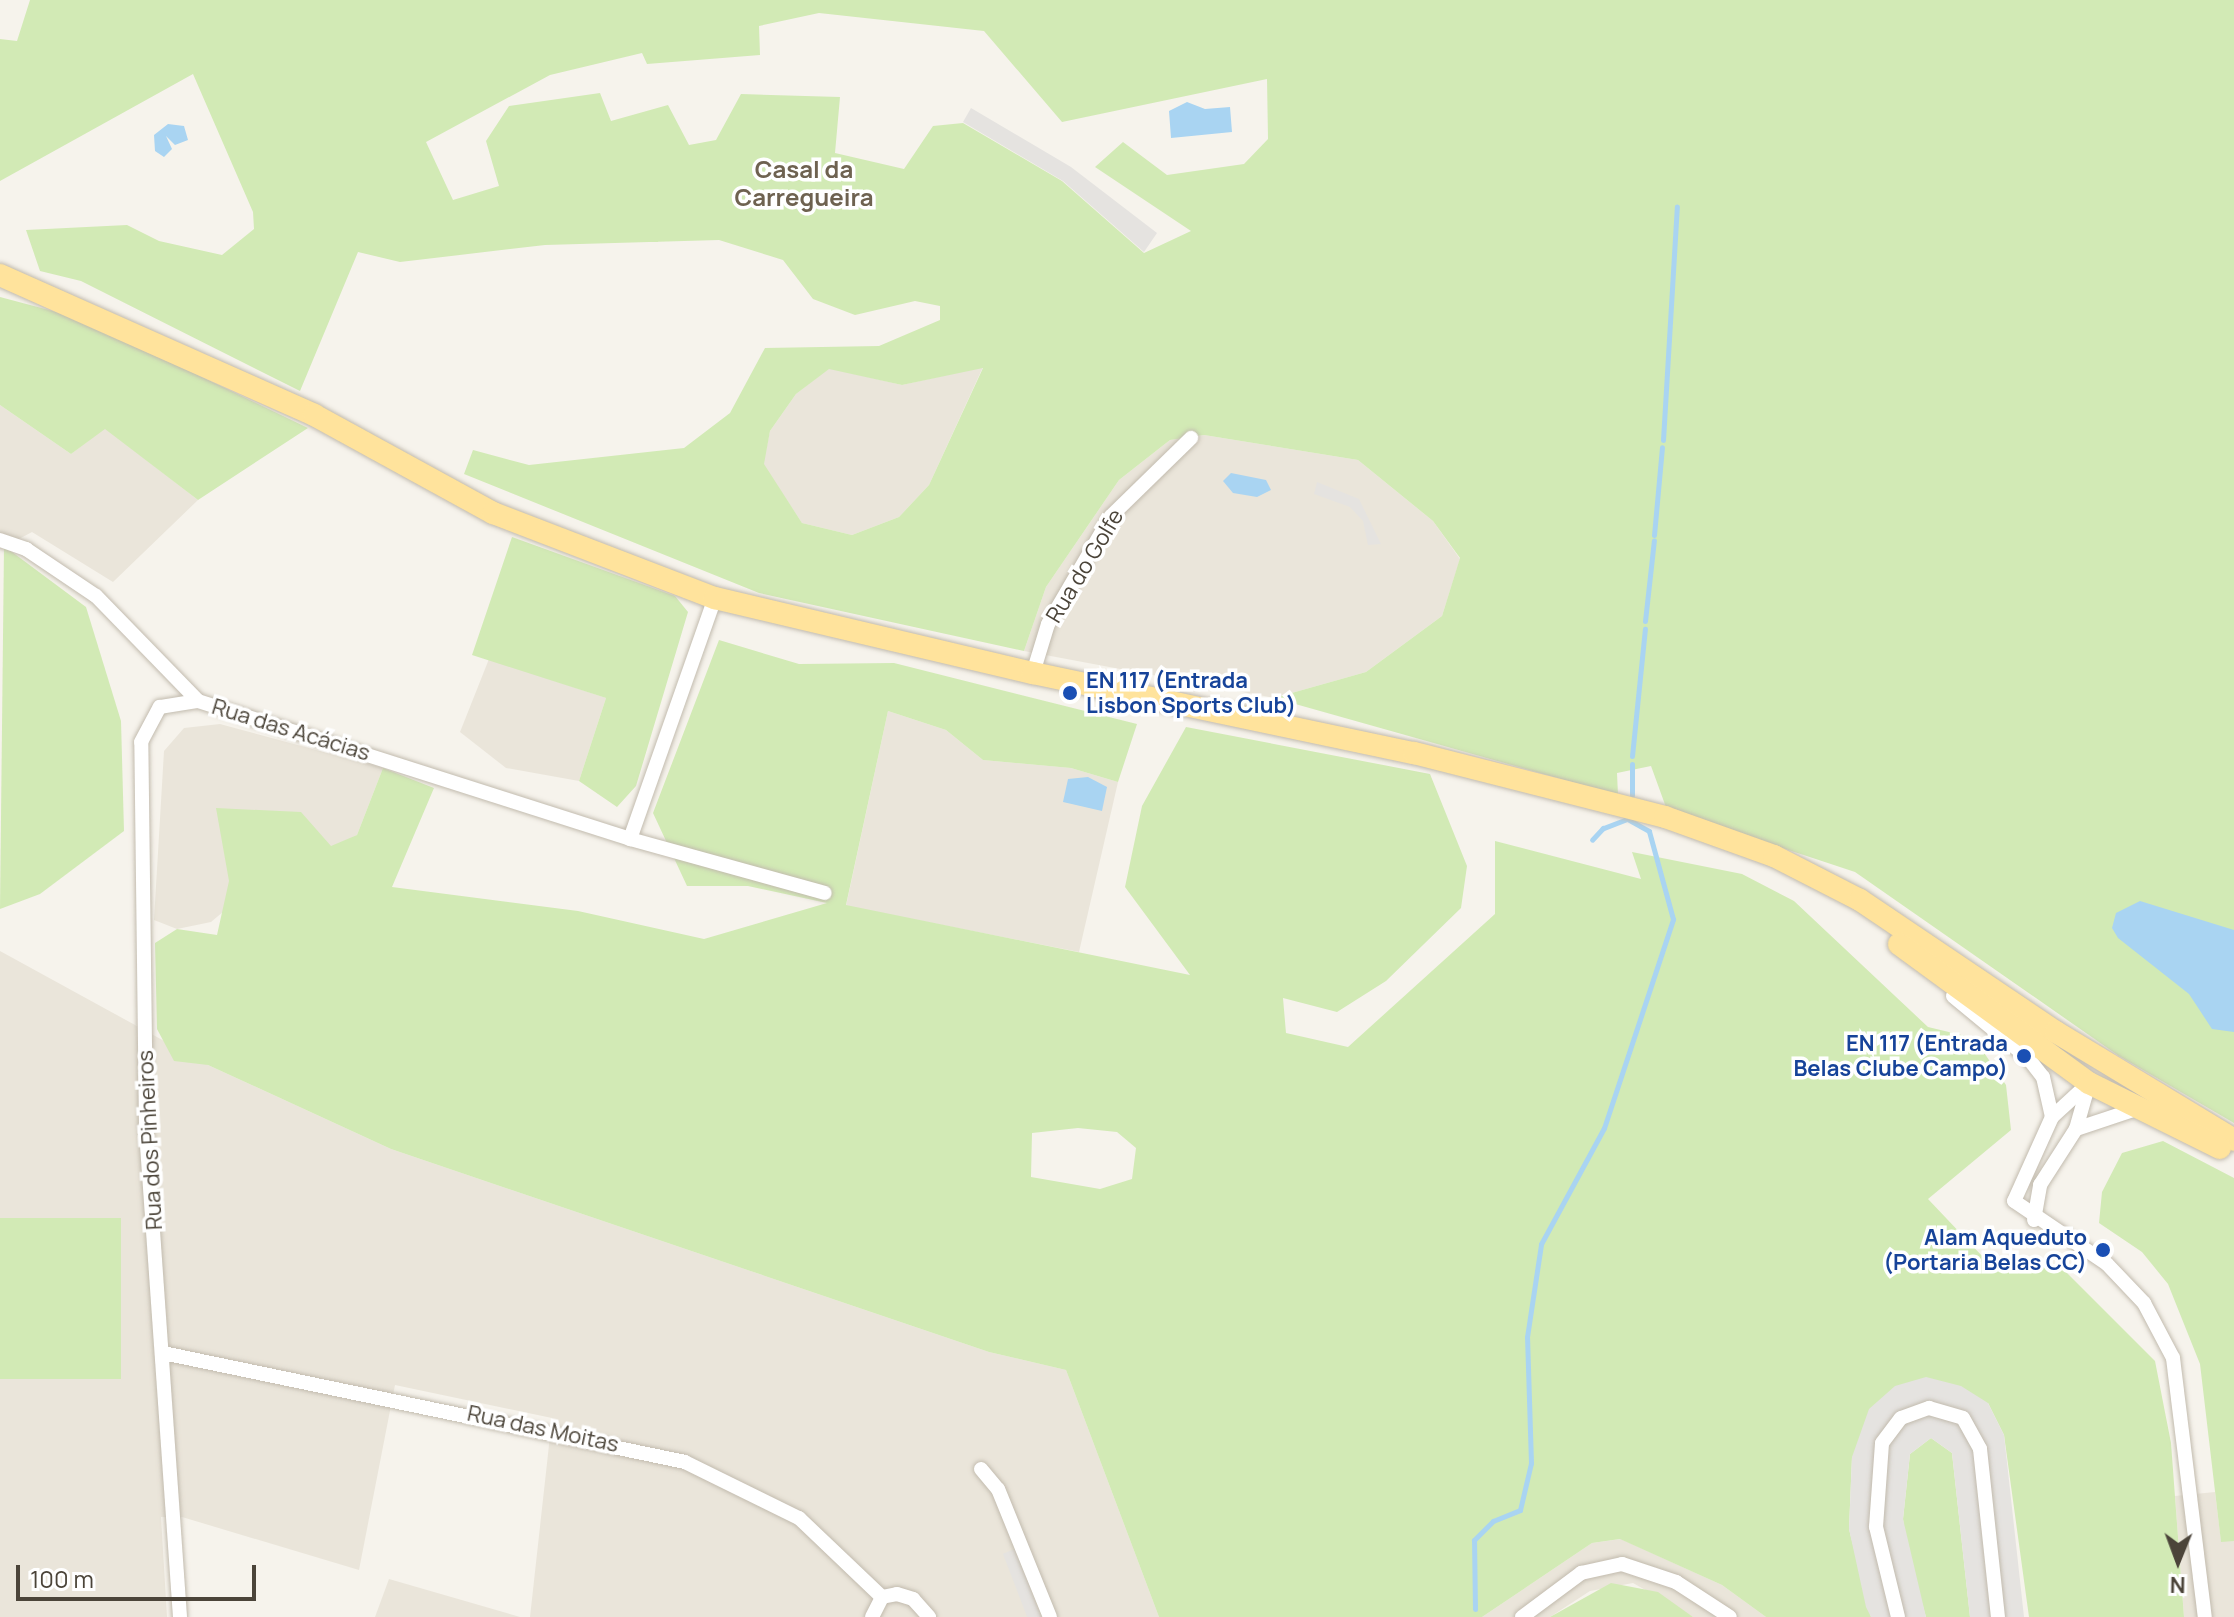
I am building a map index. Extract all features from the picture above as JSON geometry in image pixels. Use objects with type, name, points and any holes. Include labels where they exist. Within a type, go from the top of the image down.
[{"type":"main road","points":[[0,275],[314,415],[493,513],[715,598],[1033,673],[1512,777],[1665,817],[1774,856],[1860,900],[2072,1042],[2213,1129]]},
{"type":"main road","points":[[1774,856],[2089,1083],[2234,1154]]},
{"type":"main road","points":[[2072,1042],[2089,1083]]},
{"type":"main road","points":[[2089,1083],[2118,1086],[2234,1140]]},
{"type":"street","name":"Rua do Golfe","points":[[1033,673],[1048,624],[1111,516],[1191,438]]},
{"type":"street","name":"Rua das Acácias","points":[[0,540],[39,557],[96,596],[198,701],[630,839],[825,893]]},
{"type":"street","points":[[630,839],[715,598]]},
{"type":"street","name":"Rua dos Pinheiros","points":[[180,1617],[146,1126],[141,742],[160,707],[198,701]]},
{"type":"street","points":[[1921,960],[2028,1058],[2043,1077],[2052,1117]]},
{"type":"street","points":[[2089,1083],[2052,1117],[2014,1201],[2034,1220],[2084,1247],[2129,1287],[2173,1358],[2205,1617]]},
{"type":"street","points":[[2034,1220],[2040,1185],[2076,1129],[2089,1083]]},
{"type":"street","points":[[2076,1129],[2141,1109]]},
{"type":"street","name":"Rua das Moitas","points":[[163,1353],[685,1462],[799,1518],[882,1597]]},
{"type":"street","points":[[1898,1617],[1876,1527],[1882,1443],[1901,1418],[1929,1408],[1963,1418],[1980,1449],[1998,1617]]},
{"type":"street","points":[[981,1469],[1004,1500],[1050,1617]]},
{"type":"street","points":[[1522,1617],[1581,1573],[1622,1564],[1676,1582],[1730,1617]]},
{"type":"street","points":[[872,1617],[882,1597],[913,1599],[929,1617]]},
{"type":"shaded area","points":[[971,108],[1071,167],[1157,233],[1144,252],[1063,181],[963,122]]},
{"type":"shaded area","points":[[983,367],[929,485],[899,517],[852,535],[802,523],[763,464],[770,431],[796,394],[829,368],[902,385]]},
{"type":"shaded area","points":[[0,405],[71,454],[105,428],[198,500],[113,582],[32,532],[0,549]]},
{"type":"shaded area","points":[[1204,435],[1358,460],[1433,521],[1460,559],[1442,616],[1366,672],[1274,698],[1024,651],[1046,587],[1119,480],[1170,440]]},
{"type":"shaded area","points":[[1317,482],[1359,499],[1381,544],[1368,545],[1363,521],[1350,507],[1314,494]]},
{"type":"shaded area","points":[[489,659],[606,698],[579,781],[506,768],[460,732]]},
{"type":"shaded area","points":[[888,711],[946,730],[983,760],[1071,768],[1118,782],[1079,952],[846,906]]},
{"type":"shaded area","points":[[220,724],[383,768],[357,835],[243,895],[211,922],[177,929],[154,920],[164,751],[184,728]]},
{"type":"shaded area","points":[[0,951],[208,1065],[391,1149],[989,1352],[1066,1370],[1159,1617],[530,1617],[552,1418],[395,1385],[359,1570],[182,1517],[161,1517],[167,1617],[0,1617]]},
{"type":"shaded area","points":[[1926,1377],[1961,1386],[1988,1403],[2004,1435],[2024,1617],[1970,1617],[1952,1453],[1931,1438],[1910,1454],[1903,1519],[1926,1617],[1871,1617],[1866,1607],[1849,1529],[1852,1457],[1869,1409],[1895,1386]]},
{"type":"shaded area","points":[[2215,1492],[2221,1541],[2234,1541],[2234,1617],[2184,1617],[2175,1496]]},
{"type":"shaded area","points":[[1621,1539],[1722,1585],[1766,1617],[1693,1617],[1633,1583],[1590,1591],[1550,1617],[1482,1617],[1592,1543]]},
{"type":"shaded area","points":[[1015,1549],[1041,1617],[1027,1617],[1003,1554]]},
{"type":"shaded area","points":[[389,1579],[520,1617],[375,1617]]},
{"type":"green space","points":[[30,0],[2234,0],[2234,1123],[2119,1056],[1855,872],[1667,810],[1651,766],[1617,773],[1618,795],[1274,698],[1366,672],[1442,616],[1460,558],[1433,521],[1358,460],[1204,435],[1170,440],[1119,480],[1046,587],[1024,651],[759,593],[464,474],[473,450],[529,465],[684,448],[730,413],[765,348],[879,346],[940,320],[940,306],[915,301],[855,315],[813,299],[783,260],[719,240],[545,245],[400,262],[358,252],[300,391],[81,281],[40,271],[26,230],[127,225],[159,241],[222,255],[254,229],[253,212],[193,74],[0,181],[0,39],[17,41]],"holes":[[[819,13],[984,31],[1062,122],[1267,79],[1268,139],[1244,164],[1167,175],[1123,142],[1095,167],[1191,231],[1144,253],[1062,181],[963,123],[933,126],[904,169],[835,153],[840,97],[741,94],[716,140],[689,145],[668,105],[611,121],[600,93],[509,106],[486,141],[499,186],[453,200],[426,142],[550,75],[642,53],[647,64],[760,55],[759,26]],[[983,368],[929,485],[899,517],[852,535],[802,523],[764,464],[770,431],[796,394],[829,369],[902,385]]]},
{"type":"green space","points":[[0,297],[79,318],[308,428],[198,500],[105,429],[71,454],[0,405]]},
{"type":"green space","points":[[512,537],[675,596],[688,612],[636,786],[617,807],[579,781],[606,698],[472,655]]},
{"type":"green space","points":[[4,546],[86,607],[121,721],[124,831],[40,894],[0,909]]},
{"type":"green space","points":[[719,640],[799,664],[894,663],[1137,724],[1118,782],[1071,768],[983,760],[946,730],[888,711],[846,905],[1190,975],[1125,887],[1142,806],[1186,727],[1430,774],[1467,866],[1461,908],[1386,981],[1337,1012],[1283,998],[1286,1033],[1348,1047],[1495,914],[1495,841],[1641,879],[1632,852],[1742,874],[1794,901],[1928,1027],[1974,1038],[2006,1085],[2011,1130],[1928,1199],[1983,1257],[2060,1266],[2155,1361],[2171,1443],[2184,1617],[2029,1617],[2004,1435],[1988,1403],[1852,1457],[1849,1529],[1871,1617],[1766,1617],[1722,1585],[1620,1539],[1592,1543],[1482,1617],[1159,1617],[1066,1370],[989,1352],[391,1149],[208,1065],[174,1061],[157,1029],[155,943],[177,929],[217,935],[229,881],[216,808],[301,812],[331,846],[357,835],[383,768],[434,788],[392,887],[578,911],[704,939],[827,903],[748,886],[687,886],[653,813]],"holes":[[[1078,1128],[1117,1132],[1136,1148],[1132,1179],[1100,1189],[1031,1177],[1032,1133]]]},
{"type":"green space","points":[[2163,1141],[2234,1178],[2234,1541],[2221,1542],[2200,1364],[2168,1284],[2142,1252],[2099,1223],[2102,1192],[2122,1153]]},
{"type":"green space","points":[[0,1218],[121,1218],[121,1379],[0,1379]]},
{"type":"green space","points":[[1931,1438],[1952,1453],[1970,1617],[1926,1617],[1907,1550],[1903,1519],[1910,1454]]},
{"type":"green space","points":[[1611,1583],[1658,1592],[1693,1617],[1550,1617]]},
{"type":"water","points":[[1187,102],[1205,109],[1230,107],[1232,132],[1171,138],[1169,111]]},
{"type":"water","points":[[168,124],[184,126],[188,140],[175,145],[166,136],[172,149],[164,157],[155,151],[154,135]]},
{"type":"water","points":[[1231,473],[1266,480],[1271,490],[1257,497],[1233,493],[1223,481]]},
{"type":"water","points":[[1088,777],[1107,787],[1102,811],[1063,802],[1068,779]]},
{"type":"water","points":[[2140,901],[2234,930],[2234,1032],[2212,1029],[2189,994],[2118,938],[2112,928],[2116,913]]},
{"type":"waterway","points":[[1663,440],[1677,206]]},
{"type":"waterway","points":[[1654,535],[1662,447]]},
{"type":"waterway","points":[[1645,621],[1654,540]]},
{"type":"waterway","points":[[1632,756],[1645,629]]},
{"type":"waterway","points":[[1632,764],[1632,795]]},
{"type":"waterway","points":[[1475,1609],[1474,1540],[1493,1521],[1520,1510],[1531,1463],[1527,1337],[1541,1244],[1604,1128],[1673,919],[1649,831],[1627,819],[1603,828],[1592,840]]},
{"type":"place","name":"EN 117 (Entrada Lisbon Sports Club)","points":[[1070,693]]},
{"type":"place","name":"EN 117 (Entrada Belas Clube Campo)","points":[[2024,1056]]},
{"type":"place","name":"Alam Aqueduto (Portaria Belas CC)","points":[[2103,1250]]},
{"type":"district","name":"Casal da Carregueira","points":[[804,183]]}]
